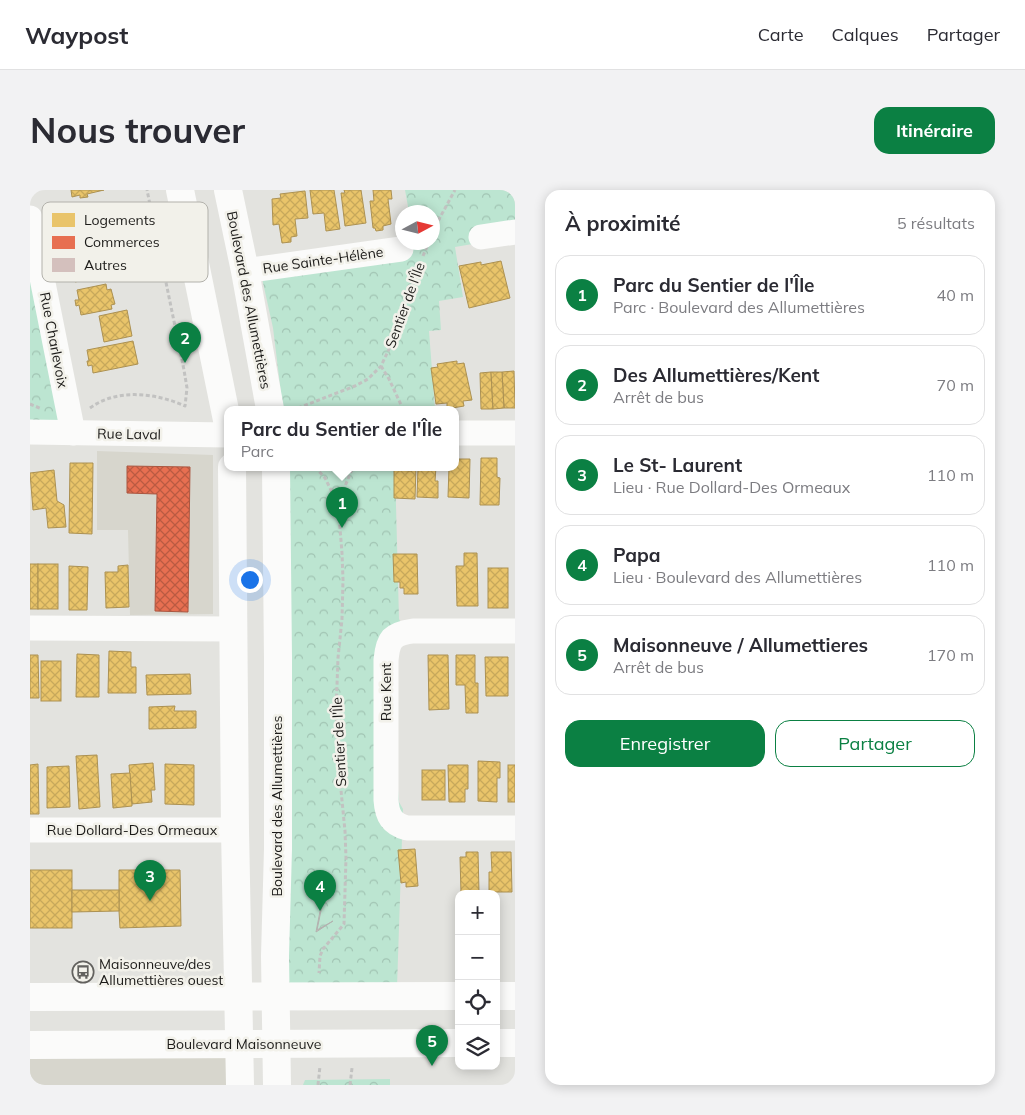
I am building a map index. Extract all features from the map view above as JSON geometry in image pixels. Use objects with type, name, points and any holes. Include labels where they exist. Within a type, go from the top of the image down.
[{"type":"main road","name":"Boulevard des Allumettières","points":[[228,190],[245,270],[269,406]]},
{"type":"main road","points":[[199,282],[224,406]]},
{"type":"main road","points":[[232,471],[232,629],[240,1085]]},
{"type":"main road","name":"Boulevard des Allumettières","points":[[276,471],[278,839],[275,956],[277,1085]]},
{"type":"main road","points":[[30,997],[276,998],[455,996]]},
{"type":"main road","points":[[500,996],[515,996]]},
{"type":"main road","name":"Boulevard Maisonneuve","points":[[30,1045],[455,1043]]},
{"type":"main road","points":[[500,1043],[515,1043]]},
{"type":"street","name":"Rue Charlevoix","points":[[30,218],[42,278]]},
{"type":"street","points":[[481,237],[515,232]]},
{"type":"street","name":"Rue Sainte-Hélène","points":[[245,270],[395,250]]},
{"type":"street","name":"Rue Charlevoix","points":[[43,282],[73,433]]},
{"type":"street","name":"Rue Laval","points":[[30,432],[224,435]]},
{"type":"street","points":[[459,433],[515,433]]},
{"type":"street","points":[[30,628],[232,629]]},
{"type":"street","name":"Rue Kent","points":[[515,631],[412,631],[402,633],[392,638],[387,647],[386,660],[387,812],[390,819],[397,826],[407,828],[515,828]]},
{"type":"street","name":"Rue Dollard-Des Ormeaux","points":[[30,830],[235,830]]},
{"type":"path","points":[[440,218],[456,190]]},
{"type":"path","name":"Sentier de l'Île","points":[[303,406],[355,386],[368,379],[381,366],[426,250]]},
{"type":"path","points":[[88,410],[98,402],[111,397],[129,395],[161,397],[185,406],[187,388],[166,282]]},
{"type":"path","points":[[381,366],[402,406]]},
{"type":"path","points":[[30,404],[43,409]]},
{"type":"path","name":"Sentier de l'Île","points":[[318,471],[325,478],[338,504],[343,580],[336,712],[345,831],[345,919],[344,924],[323,949],[320,956],[319,972]]},
{"type":"path","name":"Sentier de l'Île","points":[[338,504],[351,471]]},
{"type":"path","points":[[318,1085],[320,1068]]},
{"type":"path","points":[[350,1085],[352,1068]]},
{"type":"shaded area","points":[[97,451],[213,455],[213,614],[130,615],[128,530],[97,530]]},
{"type":"shaded area","points":[[237,1052],[240,1085],[30,1085],[30,1053]]},
{"type":"green space","points":[[405,190],[515,190],[515,224],[496,240],[455,247],[463,297],[439,301],[441,330],[429,331],[435,406],[283,406],[273,328],[258,260],[395,243],[395,250],[440,250],[440,205],[408,205]]},
{"type":"green space","points":[[30,218],[73,433],[30,432]]},
{"type":"green space","points":[[286,471],[395,471],[399,619],[404,628],[398,650],[398,790],[399,802],[403,809],[397,987],[288,987]]},
{"type":"green space","points":[[390,1079],[390,1085],[303,1085],[305,1080]]},
{"type":"building: Logements","points":[[71,190],[104,190],[87,194],[88,197],[80,198],[80,195],[72,197]]},
{"type":"building: Logements","points":[[310,190],[334,190],[340,229],[326,231],[324,213],[313,214]]},
{"type":"building: Logements","points":[[344,190],[361,190],[366,223],[345,226],[341,193],[345,193]]},
{"type":"building: Logements","points":[[373,190],[391,190],[392,199],[388,199],[391,224],[383,226],[383,230],[376,231],[373,228],[370,201],[374,201]]},
{"type":"building: Logements","points":[[305,191],[308,218],[295,219],[297,236],[291,237],[291,242],[282,243],[279,224],[273,225],[272,199],[281,198],[280,194]]},
{"type":"building: Logements","points":[[501,261],[510,298],[469,308],[459,266],[481,262],[481,265]]},
{"type":"building: Logements","points":[[106,284],[107,290],[111,289],[115,304],[111,305],[112,309],[81,315],[79,305],[76,306],[75,300],[79,300],[77,290]]},
{"type":"building: Logements","points":[[127,310],[132,336],[104,342],[99,316]]},
{"type":"building: Logements","points":[[133,341],[138,364],[93,373],[92,365],[88,366],[87,350]]},
{"type":"building: Logements","points":[[457,361],[457,364],[464,363],[472,400],[463,401],[464,406],[459,407],[447,406],[447,403],[436,404],[431,368],[438,367],[437,364]]},
{"type":"building: Logements","points":[[514,371],[515,408],[504,408],[502,372]]},
{"type":"building: Logements","points":[[491,372],[493,409],[481,409],[480,373]]},
{"type":"building: Logements","points":[[491,372],[502,372],[504,408],[493,409]]},
{"type":"building: Logements","points":[[481,458],[497,458],[497,477],[500,478],[499,505],[480,505]]},
{"type":"building: Logements","points":[[459,459],[470,459],[469,498],[448,497],[449,471],[459,471]]},
{"type":"building: Logements","points":[[70,463],[93,463],[92,534],[69,533]]},
{"type":"building: Logements","points":[[54,470],[57,501],[64,505],[66,527],[48,528],[46,508],[33,510],[30,473]]},
{"type":"building: Logements","points":[[394,471],[416,471],[415,499],[394,498]]},
{"type":"building: Logements","points":[[418,471],[436,471],[435,481],[438,481],[438,498],[417,497]]},
{"type":"building: Logements","points":[[464,553],[477,553],[478,606],[457,606],[456,566],[464,566]]},
{"type":"building: Logements","points":[[393,554],[417,554],[418,594],[404,594],[404,588],[400,588],[400,582],[394,582]]},
{"type":"building: Logements","points":[[30,564],[38,564],[38,609],[30,609]]},
{"type":"building: Logements","points":[[38,564],[58,564],[58,609],[38,609]]},
{"type":"building: Logements","points":[[128,565],[129,607],[106,608],[105,572],[118,572],[118,566]]},
{"type":"building: Logements","points":[[69,566],[88,567],[87,610],[69,610]]},
{"type":"building: Logements","points":[[488,568],[508,568],[508,608],[488,608]]},
{"type":"building: Logements","points":[[109,651],[131,652],[131,667],[136,667],[136,693],[108,693]]},
{"type":"building: Logements","points":[[77,654],[99,655],[99,697],[76,697]]},
{"type":"building: Logements","points":[[30,655],[38,655],[39,698],[30,698]]},
{"type":"building: Logements","points":[[428,655],[448,655],[449,709],[429,710]]},
{"type":"building: Logements","points":[[456,655],[475,655],[475,683],[478,683],[478,713],[466,713],[465,685],[456,685]]},
{"type":"building: Logements","points":[[485,657],[508,657],[508,696],[486,696]]},
{"type":"building: Logements","points":[[41,661],[61,661],[61,701],[41,701]]},
{"type":"building: Logements","points":[[190,674],[191,694],[147,695],[146,675]]},
{"type":"building: Logements","points":[[175,706],[174,711],[196,711],[196,728],[149,729],[149,707]]},
{"type":"building: Logements","points":[[97,755],[100,807],[79,809],[76,756]]},
{"type":"building: Logements","points":[[478,761],[500,762],[500,778],[497,778],[497,802],[478,801]]},
{"type":"building: Logements","points":[[153,763],[155,790],[151,790],[152,802],[132,804],[129,765]]},
{"type":"building: Logements","points":[[38,764],[39,814],[30,814],[30,765]]},
{"type":"building: Logements","points":[[165,764],[194,765],[194,805],[165,804]]},
{"type":"building: Logements","points":[[448,765],[468,765],[468,789],[465,789],[465,802],[449,802]]},
{"type":"building: Logements","points":[[508,765],[515,765],[515,802],[508,802]]},
{"type":"building: Logements","points":[[69,766],[70,807],[47,808],[47,767]]},
{"type":"building: Logements","points":[[422,770],[445,770],[445,800],[422,800]]},
{"type":"building: Logements","points":[[130,773],[132,806],[113,808],[111,774]]},
{"type":"building: Logements","points":[[415,849],[418,886],[406,887],[406,882],[401,883],[398,850]]},
{"type":"building: Logements","points":[[466,852],[478,852],[479,890],[461,890],[460,857],[466,857]]},
{"type":"building: Logements","points":[[491,852],[511,852],[512,892],[489,890],[489,872],[492,872]]},
{"type":"building: Logements","points":[[30,870],[72,870],[72,928],[30,928]]},
{"type":"building: Logements","points":[[119,870],[180,870],[181,926],[120,928]]},
{"type":"building: Logements","points":[[72,890],[119,890],[119,911],[72,912]]},
{"type":"building: Commerces","points":[[127,466],[190,467],[188,612],[155,611],[157,494],[127,493]]},
{"type":"building: Autres","points":[[318,871],[335,881],[319,873],[323,901],[317,930],[333,921],[316,932],[322,901]]},
{"type":"place","name":"Des Allumettières/Kent","points":[[185,363]]},
{"type":"place","name":"Parc du Sentier de l'Île","points":[[342,528]]},
{"type":"place","name":"Le St- Laurent","points":[[150,901]]},
{"type":"place","name":"Papa","points":[[320,911]]},
{"type":"place","name":"Maisonneuve/des Allumettières ouest","points":[[83,972]]},
{"type":"place","name":"Maisonneuve / Allumettieres","points":[[432,1066]]}]
